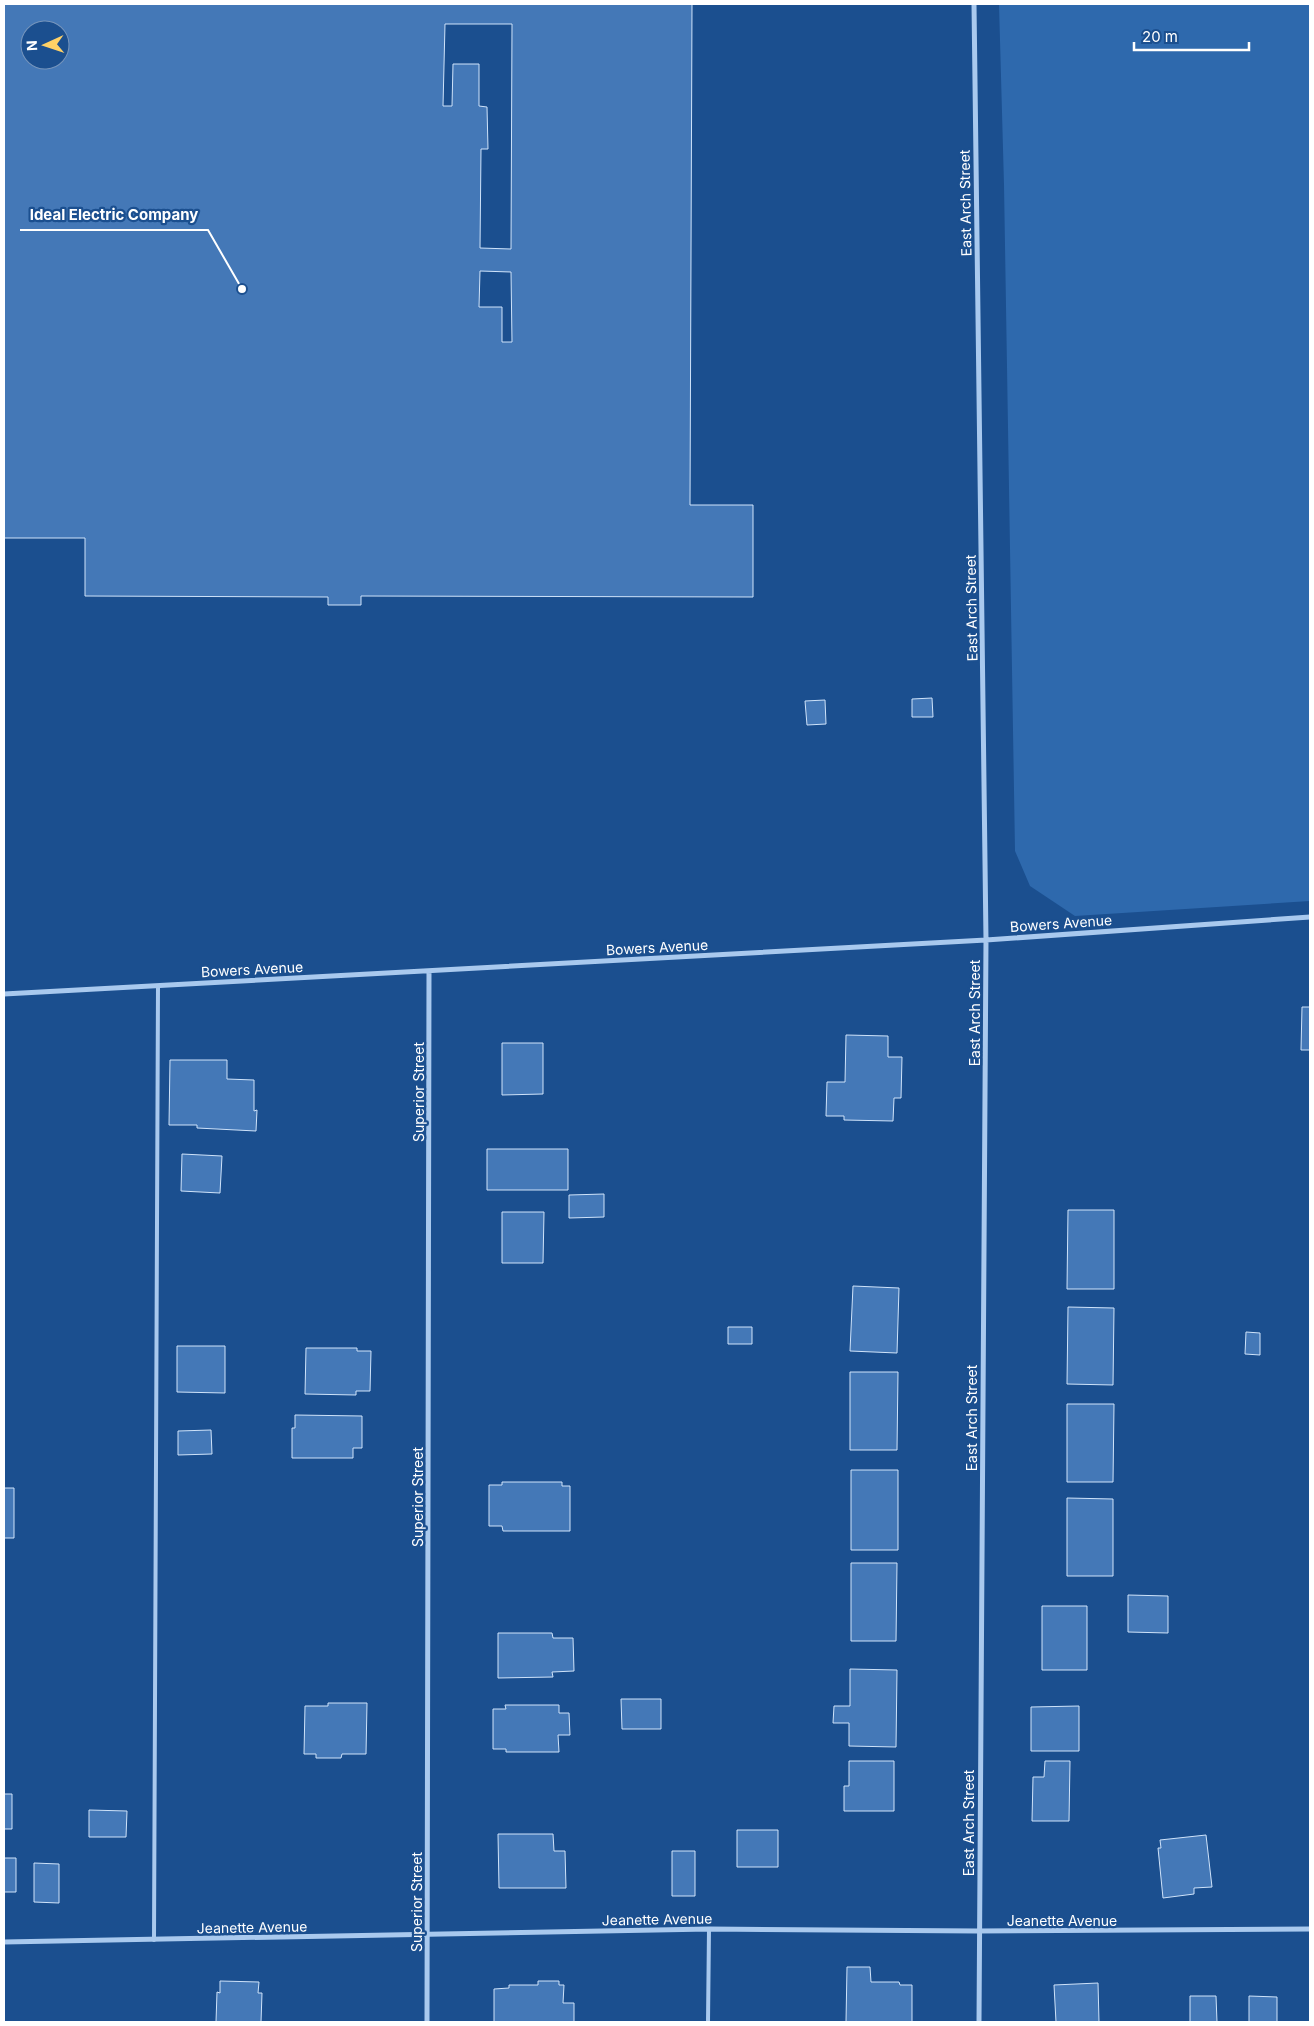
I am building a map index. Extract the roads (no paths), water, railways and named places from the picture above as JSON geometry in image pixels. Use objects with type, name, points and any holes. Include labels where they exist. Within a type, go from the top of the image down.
[{"type":"street","name":"East Arch Street","points":[[974,4],[986,940],[978,1932],[979,2022]]},
{"type":"street","name":"Bowers Avenue","points":[[4,994],[986,940],[1310,917]]},
{"type":"street","name":"Superior Street","points":[[427,2022],[429,972]]},
{"type":"street","name":"Jeanette Avenue","points":[[4,1942],[427,1936],[708,1929],[978,1932],[1310,1929]]},
{"type":"lane","points":[[154,1940],[158,986]]},
{"type":"lane","points":[[708,1929],[708,2022]]},
{"type":"place","name":"Ideal Electric Company","points":[[242,289]]}]
